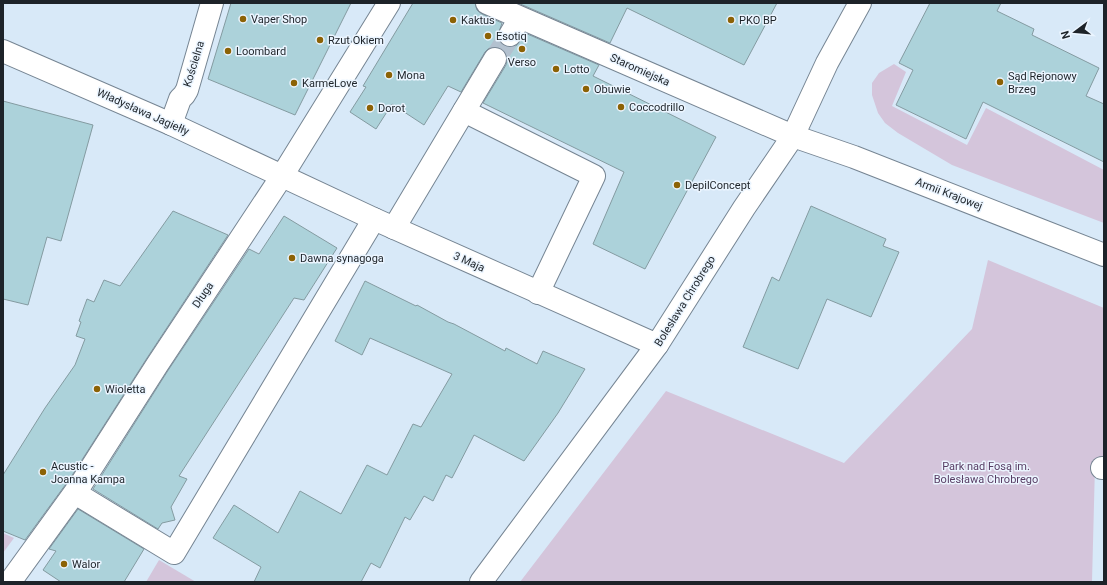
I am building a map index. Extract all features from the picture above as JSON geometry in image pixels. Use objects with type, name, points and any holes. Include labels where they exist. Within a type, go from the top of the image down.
[{"type":"main road","name":"Kościelna","points":[[171,124],[180,99],[187,90],[212,3]]},
{"type":"main road","name":"Długa","points":[[10,582],[75,493],[282,176],[389,3]]},
{"type":"main road","name":"Staromiejska","points":[[487,3],[515,26],[793,136]]},
{"type":"main road","name":"Bolesława Chrobrego","points":[[481,582],[657,345],[744,208],[793,136],[827,63],[860,3]]},
{"type":"main road","name":"Władysława Jagiełły","points":[[3,51],[171,124],[282,176]]},
{"type":"main road","points":[[394,228],[495,59]]},
{"type":"main road","points":[[464,111],[594,176],[538,293]]},
{"type":"main road","name":"Armii Krajowej","points":[[793,136],[854,157],[1104,255]]},
{"type":"main road","name":"3 Maja","points":[[282,176],[538,293],[657,345]]},
{"type":"main road","points":[[75,493],[174,553],[374,219]]},
{"type":"green space","points":[[894,64],[906,72],[892,106],[967,145],[986,108],[1104,170],[1104,223],[952,165],[898,133],[885,123],[878,113],[872,95],[872,83],[879,73]]},
{"type":"green space","name":"Park nad Fosą im. Bolesława Chrobrego","points":[[988,260],[1104,308],[1104,462],[1095,465],[1092,582],[520,582],[666,391],[844,463],[972,329]]},
{"type":"green space","points":[[3,533],[14,538],[3,553]]},
{"type":"green space","points":[[159,560],[196,582],[146,582]]},
{"type":"building","points":[[231,3],[351,3],[295,115],[208,79]]},
{"type":"building","points":[[413,3],[475,3],[477,10],[482,14],[502,23],[498,35],[499,41],[504,46],[516,46],[525,33],[599,65],[593,76],[716,137],[645,269],[593,244],[624,172],[483,103],[506,65],[506,53],[501,48],[489,48],[485,52],[461,92],[448,86],[424,125],[392,104],[376,129],[350,112],[366,87],[363,86]]},
{"type":"building","points":[[518,3],[777,3],[744,65],[627,8],[610,43]]},
{"type":"building","name":"Sąd Rejonowy Brzeg","points":[[930,3],[1001,3],[997,11],[1034,29],[1032,35],[1099,68],[1086,96],[1104,104],[1104,162],[983,102],[966,139],[896,105],[913,70],[899,63]]},
{"type":"building","points":[[3,101],[93,125],[61,241],[47,237],[28,305],[3,299]]},
{"type":"building","points":[[811,206],[886,239],[883,246],[899,252],[871,317],[827,299],[798,369],[743,347],[772,277],[779,281]]},
{"type":"building","points":[[173,211],[228,235],[71,477],[25,540],[3,531],[3,475],[45,408],[75,365],[85,339],[76,336],[81,322],[79,321],[87,299],[94,302],[104,280],[120,286]]},
{"type":"building","points":[[284,216],[337,248],[304,300],[294,298],[179,476],[187,479],[171,507],[175,520],[162,523],[158,529],[93,489],[167,372],[249,249],[259,254]]},
{"type":"building","points":[[365,281],[416,306],[417,305],[505,351],[506,348],[537,364],[543,351],[585,369],[558,413],[524,461],[474,435],[452,478],[446,475],[433,501],[424,496],[410,520],[405,517],[380,568],[371,563],[361,582],[254,582],[261,567],[213,538],[234,505],[278,533],[300,491],[341,514],[367,465],[387,475],[413,424],[421,427],[452,374],[370,338],[362,355],[335,341]]},
{"type":"building","points":[[78,509],[144,549],[124,582],[61,582],[43,570],[56,551],[49,549]]},
{"type":"tunnel","points":[[495,59],[510,35]]},
{"type":"place","name":"Vaper Shop","points":[[243,19]]},
{"type":"place","name":"Kaktus","points":[[453,20]]},
{"type":"place","name":"PKO BP","points":[[731,20]]},
{"type":"place","name":"Esotiq","points":[[488,36]]},
{"type":"place","name":"Rzut Okiem","points":[[320,40]]},
{"type":"place","name":"Verso","points":[[522,49]]},
{"type":"place","name":"Loombard","points":[[228,51]]},
{"type":"place","name":"Lotto","points":[[556,69]]},
{"type":"place","name":"Mona","points":[[389,75]]},
{"type":"place","name":"Sąd Rejonowy Brzeg","points":[[1000,82]]},
{"type":"place","name":"KarmeLove","points":[[294,83]]},
{"type":"place","name":"Obuwie","points":[[586,89]]},
{"type":"place","name":"Coccodrillo","points":[[621,107]]},
{"type":"place","name":"Dorot","points":[[370,108]]},
{"type":"place","name":"DepilConcept","points":[[677,185]]},
{"type":"place","name":"Dawna synagoga","points":[[292,258]]},
{"type":"place","name":"Wioletta","points":[[97,389]]},
{"type":"place","name":"Acustic - Joanna Kampa","points":[[43,472]]},
{"type":"place","name":"Walor","points":[[64,564]]}]
